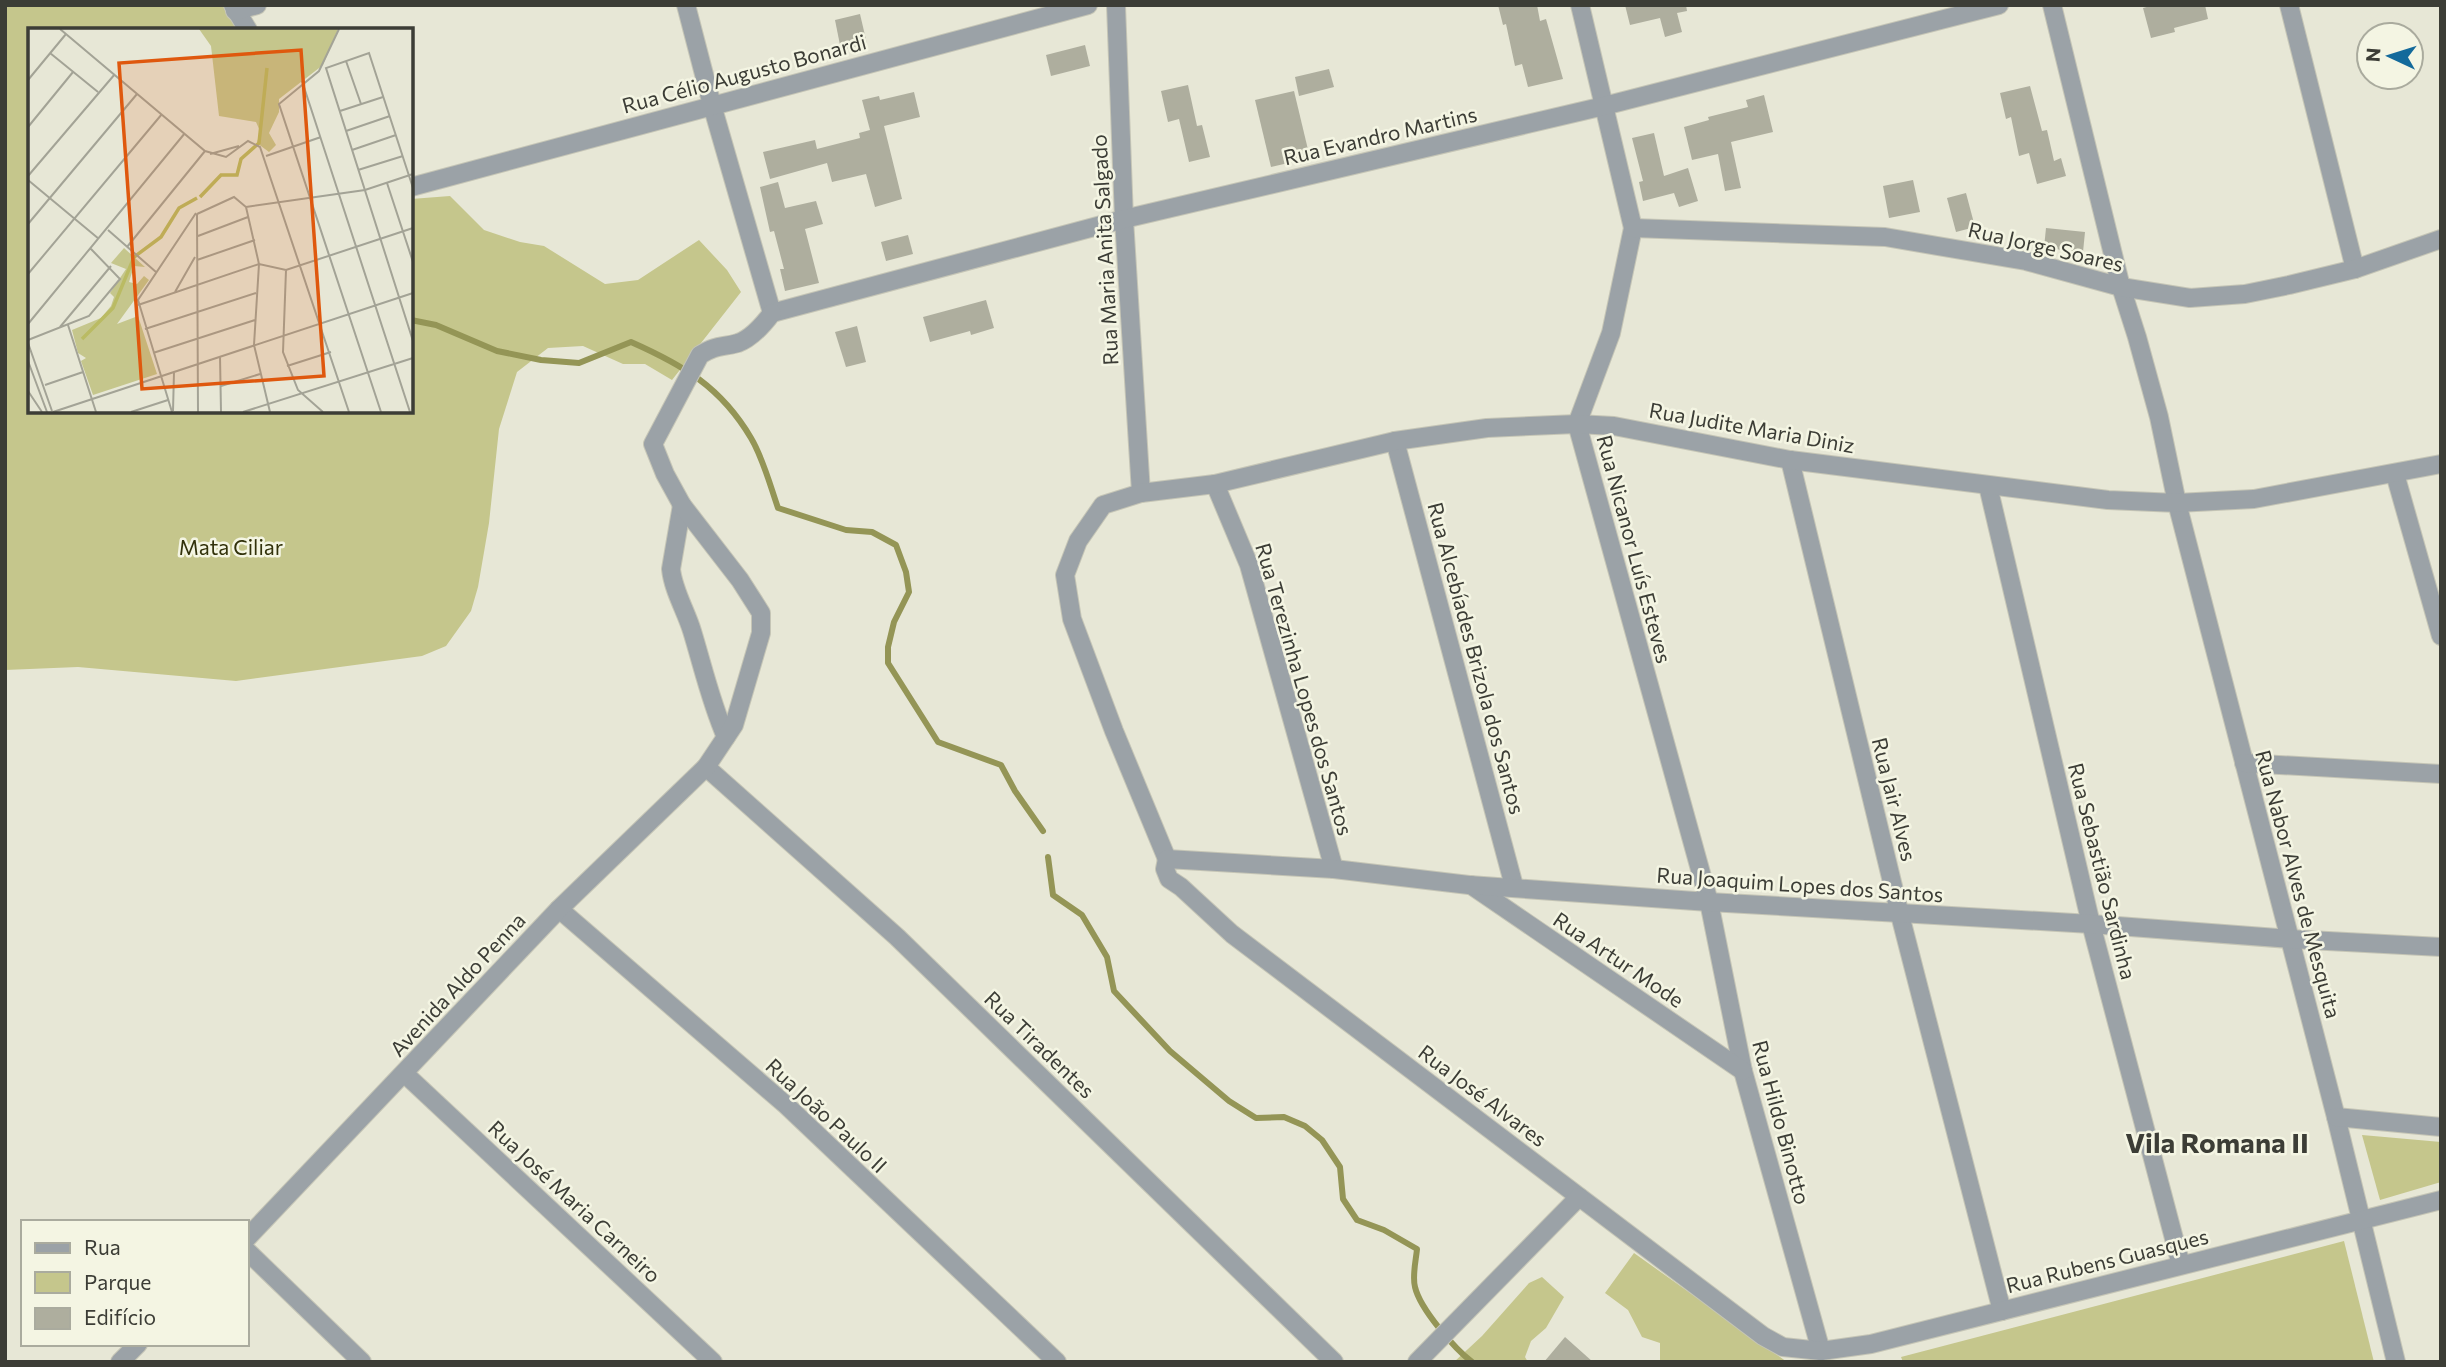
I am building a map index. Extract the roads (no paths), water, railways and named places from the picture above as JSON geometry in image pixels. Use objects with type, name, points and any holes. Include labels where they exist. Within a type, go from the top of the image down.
[{"type":"street","points":[[247,28],[234,8],[257,5]]},
{"type":"street","points":[[686,5],[772,313]]},
{"type":"street","name":"Rua Célio Augusto Bonardi","points":[[413,186],[1088,5]]},
{"type":"street","name":"Rua Maria Anita Salgado","points":[[1115,5],[1124,219],[1141,493]]},
{"type":"street","name":"Rua Nicanor Luís Esteves","points":[[1580,5],[1633,228],[1611,333],[1577,424],[1709,902]]},
{"type":"street","name":"Rua Evandro Martins","points":[[772,313],[1124,219],[1604,106],[1999,5]]},
{"type":"street","name":"Rua Nabor Alves de Mesquita","points":[[2052,5],[2121,287],[2159,417],[2178,503],[2336,1117],[2396,1362]]},
{"type":"street","points":[[2289,5],[2355,269]]},
{"type":"street","name":"Rua Jorge Soares","points":[[1633,228],[1885,237],[2026,261],[2121,287],[2190,298],[2245,294],[2355,269],[2441,239]]},
{"type":"street","name":"Avenida Aldo Penna","points":[[248,1237],[559,909],[706,767],[734,724],[761,632],[761,613],[740,580],[682,505],[653,444],[700,355],[714,347],[739,343],[759,330],[772,313]]},
{"type":"street","name":"Rua Judite Maria Diniz","points":[[1166,864],[1072,619],[1065,575],[1078,541],[1103,505],[1141,493],[1215,484],[1395,441],[1487,428],[1577,424],[1614,426],[1790,460],[2108,500],[2178,503],[2254,499],[2441,464]]},
{"type":"street","name":"Rua Alcebíades Brizola dos Santos","points":[[1395,441],[1514,887]]},
{"type":"street","name":"Rua Jair Alves","points":[[1790,460],[1900,915],[2002,1311]]},
{"type":"street","points":[[2395,474],[2441,636]]},
{"type":"street","name":"Rua Terezinha Lopes dos Santos","points":[[1215,484],[1249,565],[1334,869]]},
{"type":"street","name":"Rua Sebastião Sardinha","points":[[1988,486],[2091,924],[2181,1265]]},
{"type":"street","points":[[682,505],[671,569],[672,579],[692,630],[716,714],[726,737]]},
{"type":"street","points":[[2244,763],[2441,774]]},
{"type":"street","name":"Rua Tiradentes","points":[[706,767],[897,937],[1334,1362]]},
{"type":"street","name":"Rua Joaquim Lopes dos Santos","points":[[1166,864],[1334,869],[1469,884],[1709,902],[2441,947]]},
{"type":"street","name":"Rua José Alvares","points":[[1166,864],[1169,879],[1232,934],[1763,1336],[1783,1347]]},
{"type":"street","name":"Rua Artur Mode","points":[[1469,884],[1742,1071]]},
{"type":"street","name":"Rua Hildo Binotto","points":[[1709,902],[1742,1071],[1821,1351]]},
{"type":"street","name":"Rua João Paulo II","points":[[559,909],[786,1105],[1057,1362]]},
{"type":"street","name":"Rua José Maria Carneiro","points":[[405,1074],[713,1362]]},
{"type":"street","points":[[2336,1117],[2441,1126]]},
{"type":"street","points":[[1417,1362],[1579,1197]]},
{"type":"street","name":"Rua Rubens Guasques","points":[[1783,1347],[1821,1351],[1871,1344],[2441,1200]]},
{"type":"street","points":[[248,1252],[362,1362]]},
{"type":"street","points":[[120,1362],[136,1346]]},
{"type":"waterway","points":[[413,320],[436,325],[497,351],[541,360],[579,363],[631,342],[684,369],[714,391],[751,438],[763,463],[778,508],[846,530],[872,532],[896,545],[906,572],[909,592],[894,622],[888,647],[888,663],[938,742],[1001,765],[1015,791],[1043,831]]},
{"type":"waterway","points":[[1048,857],[1053,895],[1082,915],[1107,957],[1114,991],[1170,1051],[1229,1101],[1256,1118],[1284,1117],[1305,1126],[1322,1140],[1340,1167],[1343,1199],[1357,1220],[1384,1230],[1417,1249],[1414,1278],[1418,1296],[1439,1328],[1472,1362]]},
{"type":"district","name":"Vila Romana II","points":[[2217,1142]]},
{"type":"park label","name":"Mata Ciliar","points":[[231,546]]}]
